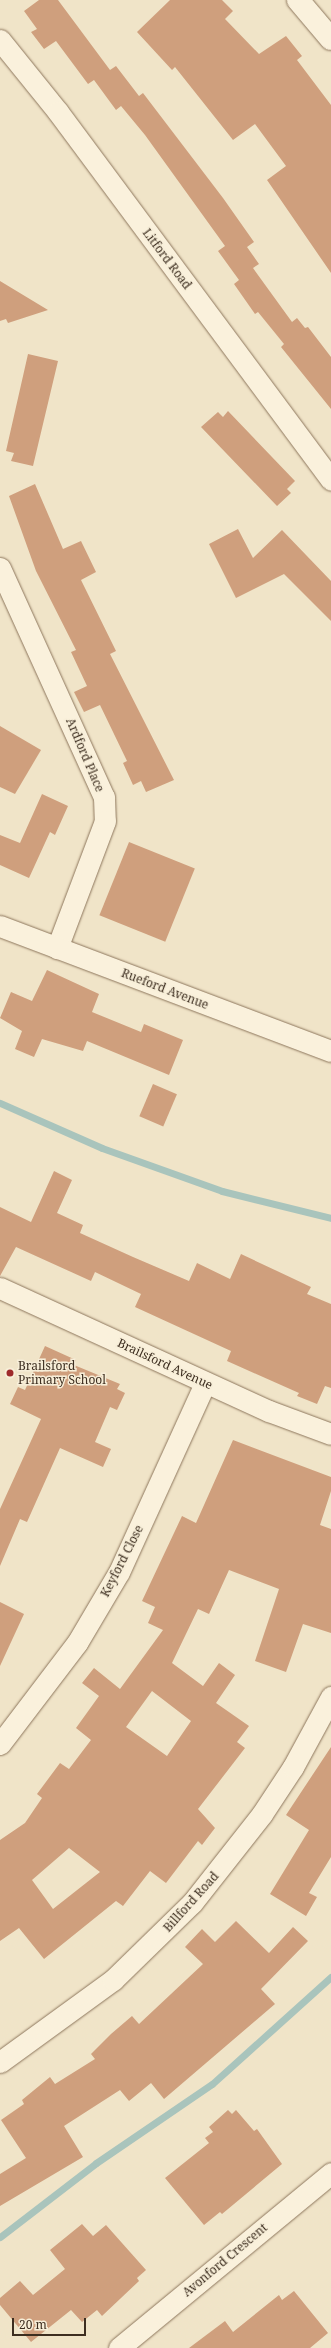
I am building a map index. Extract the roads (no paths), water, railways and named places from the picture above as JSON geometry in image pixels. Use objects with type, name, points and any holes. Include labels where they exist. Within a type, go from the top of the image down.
[{"type":"street","points":[[298,0],[331,39]]},
{"type":"street","name":"Litford Road","points":[[0,40],[68,124],[331,480]]},
{"type":"street","name":"Ardford Place","points":[[0,568],[104,797],[105,821],[57,948]]},
{"type":"street","name":"Rueford Avenue","points":[[0,926],[331,1051]]},
{"type":"street","name":"Brailsford Avenue","points":[[0,1288],[268,1412],[331,1434]]},
{"type":"street","name":"Keyford Close","points":[[0,1744],[77,1643],[119,1572],[205,1383]]},
{"type":"street","name":"Billford Road","points":[[0,2062],[113,1980],[192,1903],[262,1814],[293,1767],[331,1696]]},
{"type":"street","name":"Avonford Crescent","points":[[119,2348],[331,2173]]},
{"type":"waterway","points":[[0,1103],[102,1148],[222,1191],[331,1218]]},
{"type":"waterway","points":[[0,2237],[96,2163],[212,2084],[331,1977]]},
{"type":"place","name":"Brailsford Primary School","points":[[10,1373]]}]
